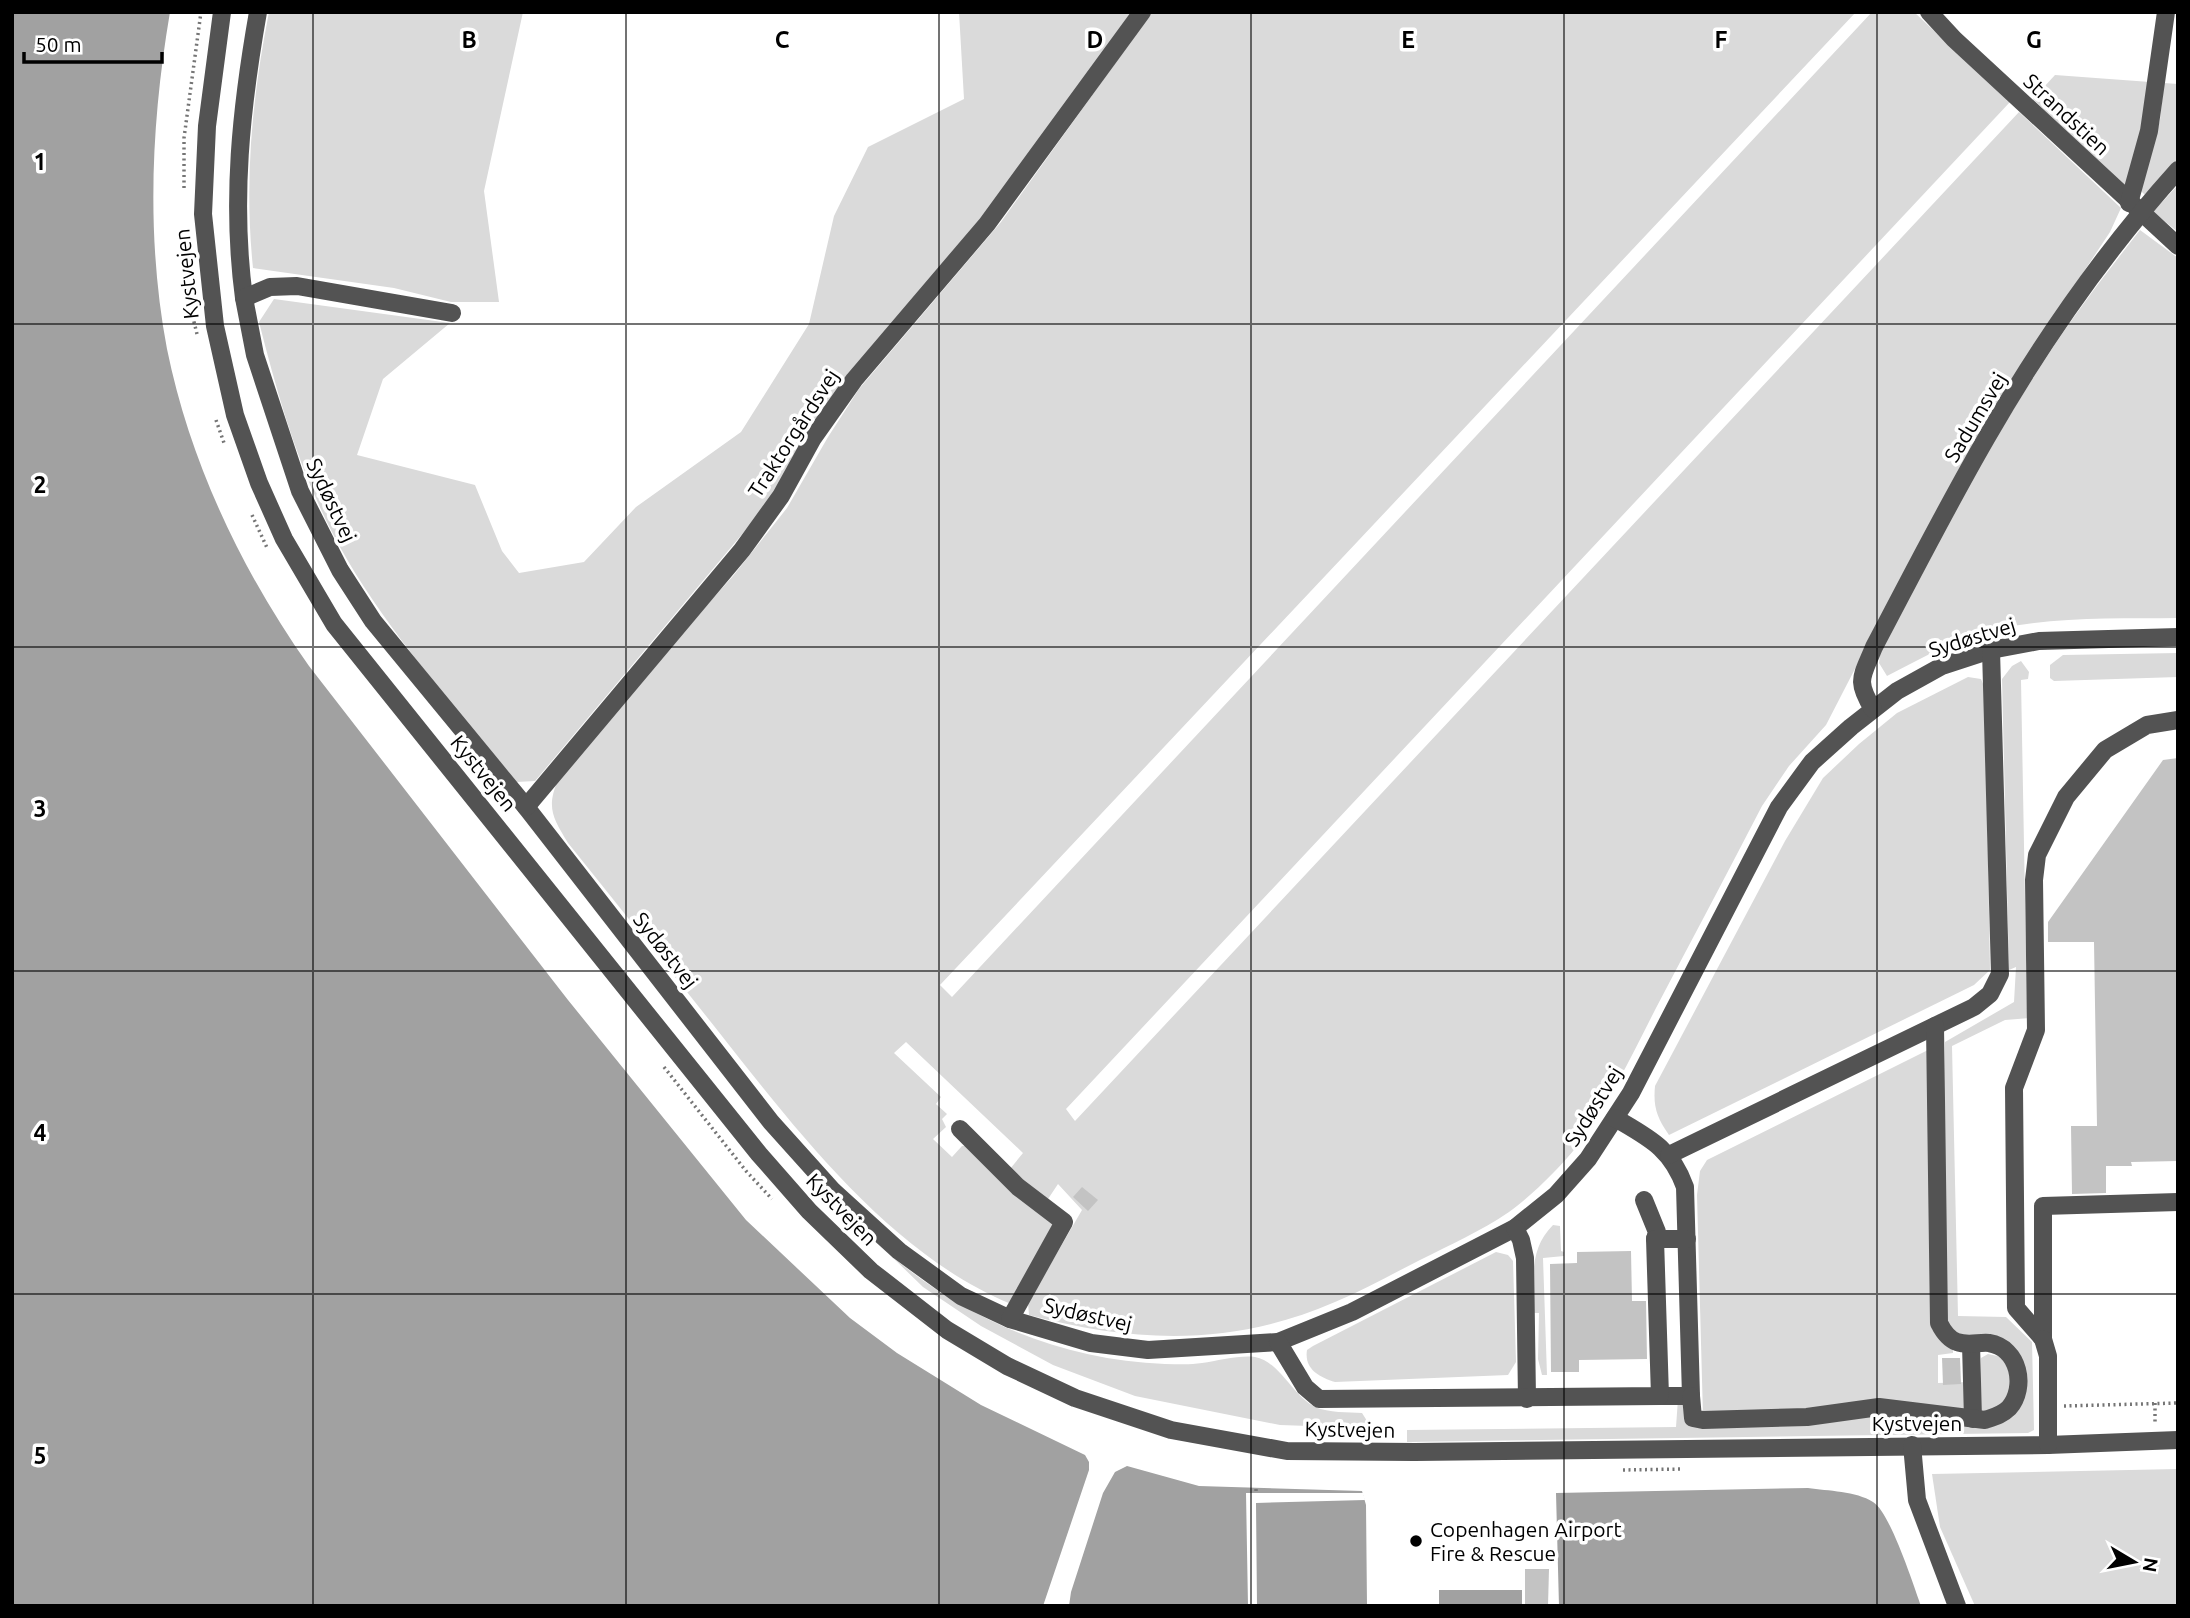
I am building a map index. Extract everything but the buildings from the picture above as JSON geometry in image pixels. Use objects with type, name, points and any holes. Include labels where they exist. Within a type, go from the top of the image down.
[{"type":"street","name":"Kystvejen","points":[[222,12],[207,125],[203,214],[215,326],[234,415],[259,483],[284,538],[334,624],[760,1154],[808,1211],[871,1271],[947,1330],[1007,1366],[1075,1398],[1171,1430],[1287,1451],[2048,1445],[2178,1440]]},
{"type":"street","name":"Sydøstvej","points":[[258,12],[244,88],[237,174],[240,268],[244,298],[255,355],[280,436],[300,491],[340,570],[373,621],[526,807],[771,1122],[834,1191],[909,1259],[961,1296],[1010,1319],[1091,1343],[1148,1350],[1278,1342],[1302,1335],[1352,1312],[1515,1228],[1556,1195],[1588,1159],[1631,1093],[1779,807],[1812,762],[1897,691],[1942,666],[1991,650],[2039,641],[2178,637]]},
{"type":"street","name":"Traktorgårdsvej","points":[[526,807],[742,550],[781,496],[813,438],[854,380],[987,224],[1142,12]]},
{"type":"street","name":"Strandstien","points":[[1929,12],[1954,39],[2178,246]]},
{"type":"street","points":[[2135,207],[2166,12]]},
{"type":"street","name":"Sadumsvej","points":[[1873,709],[1862,691],[1861,681],[1874,647],[1987,436],[2135,207],[2178,170]]},
{"type":"street","points":[[244,298],[270,287],[297,286],[452,313]]},
{"type":"street","points":[[1669,1155],[1974,1007],[1990,994],[2000,974],[1991,650]]},
{"type":"street","points":[[2043,1339],[2016,1308],[2014,1088],[2036,1030],[2034,880],[2037,855],[2066,797],[2105,750],[2147,725],[2178,720]]},
{"type":"street","points":[[1615,1118],[1651,1139],[1669,1155],[1678,1167],[1685,1187],[1693,1418],[1807,1418],[1879,1407],[1985,1420],[2007,1410],[2018,1393],[2019,1377],[2014,1360],[1997,1346],[1952,1340],[1942,1330],[1940,1323],[1935,1026]]},
{"type":"street","points":[[960,1129],[1018,1187],[1064,1222],[1010,1319]]},
{"type":"street","points":[[1644,1200],[1657,1233],[1654,1239],[1660,1396]]},
{"type":"street","points":[[2048,1445],[2048,1356],[2043,1339],[2043,1206],[2178,1202]]},
{"type":"street","points":[[1515,1228],[1525,1258],[1527,1399]]},
{"type":"street","points":[[1654,1239],[1687,1239]]},
{"type":"street","points":[[1278,1342],[1305,1388],[1319,1399],[1691,1396]]},
{"type":"street","points":[[1972,1344],[1973,1419]]},
{"type":"street","points":[[1912,1445],[1917,1500],[1957,1606]]},
{"type":"path","points":[[184,190],[184,138],[201,12]]},
{"type":"path","points":[[185,229],[191,310],[197,336]]},
{"type":"path","points":[[215,414],[228,452]]},
{"type":"path","points":[[252,515],[269,551]]},
{"type":"path","points":[[659,1061],[746,1171],[773,1200]]},
{"type":"path","points":[[2048,1407],[2178,1403]]},
{"type":"path","points":[[1610,1469],[1692,1469]]},
{"type":"shaded area","points":[[12,12],[170,12],[155,138],[154,223],[160,307],[177,392],[190,434],[205,475],[241,555],[309,666],[568,1000],[746,1220],[850,1318],[897,1353],[981,1405],[1085,1455],[1089,1470],[1043,1606],[12,1606]]},
{"type":"shaded area","points":[[269,12],[523,12],[484,191],[499,302],[451,302],[394,288],[253,268],[249,203],[251,140]]},
{"type":"shaded area","points":[[959,12],[1131,12],[1084,81],[764,508],[535,781],[516,782],[385,618],[332,533],[295,445],[259,322],[274,299],[450,323],[383,379],[357,455],[475,485],[502,551],[519,573],[584,562],[636,507],[741,432],[809,324],[834,216],[868,147],[964,99]]},
{"type":"shaded area","points":[[1152,12],[1856,12],[940,985],[952,997],[1872,12],[1914,12],[2010,102],[1066,1109],[1075,1121],[2019,112],[2121,208],[2110,232],[2059,309],[1925,533],[1826,725],[1789,766],[1762,806],[1619,1079],[1589,1130],[1570,1154],[1536,1190],[1498,1219],[1357,1292],[1296,1317],[1258,1327],[1183,1336],[1107,1331],[1029,1315],[1028,1303],[1082,1210],[1058,1184],[1046,1202],[1010,1169],[1023,1153],[906,1042],[894,1053],[941,1097],[936,1104],[947,1114],[942,1119],[946,1127],[933,1139],[952,1157],[962,1146],[970,1146],[1054,1222],[1011,1304],[967,1282],[925,1254],[886,1222],[849,1186],[780,1109],[568,843],[555,819],[552,806],[558,780],[654,664],[733,576],[787,508],[859,389],[1001,222]]},
{"type":"shaded area","points":[[2055,75],[2150,82],[2127,190],[2033,99]]},
{"type":"shaded area","points":[[2164,83],[2178,84],[2178,163],[2145,195],[2141,191],[2160,120]]},
{"type":"shaded area","points":[[2178,185],[2178,232],[2153,212]]},
{"type":"shaded area","points":[[2140,230],[2178,258],[2178,618],[2073,620],[1995,630],[1949,645],[1887,676],[1879,663],[1881,648],[1961,500],[2048,355]]},
{"type":"shaded area","points":[[2178,653],[2178,677],[2054,681],[2050,678],[2050,665],[2063,655]]},
{"type":"shaded area","points":[[2021,661],[2029,672],[2028,679],[2021,680],[2027,1011],[2030,1018],[2005,1020],[1952,1046],[1958,1316],[2006,1317],[2032,1342],[2034,1430],[2028,1433],[1407,1442],[1407,1430],[1676,1427],[1678,1399],[1685,1399],[1686,1421],[1877,1409],[2008,1418],[2019,1406],[2023,1395],[2024,1366],[1961,1337],[1951,1330],[1942,1311],[1945,1042],[2014,1002],[2016,967],[2009,970],[2002,679],[2012,666]]},
{"type":"shaded area","points":[[1968,677],[1981,679],[1985,689],[1990,970],[1974,985],[1669,1135],[1657,1112],[1655,1086],[1785,841],[1823,778],[1897,713]]},
{"type":"shaded area","points":[[1928,1050],[1932,1329],[1941,1339],[1953,1345],[1953,1353],[1938,1355],[1938,1383],[1969,1382],[1968,1412],[1847,1406],[1703,1416],[1697,1195],[1700,1171],[1707,1160]]},
{"type":"shaded area","points":[[1553,1225],[1560,1226],[1561,1251],[1564,1256],[1543,1258],[1547,1375],[1542,1375],[1538,1359],[1539,1313],[1534,1313],[1533,1277],[1539,1245]]},
{"type":"shaded area","points":[[1496,1252],[1508,1255],[1513,1261],[1516,1362],[1508,1375],[1335,1382],[1318,1375],[1310,1367],[1307,1350],[1313,1346]]},
{"type":"shaded area","points":[[889,1254],[919,1278],[983,1317],[1053,1345],[1126,1361],[1165,1364],[1193,1364],[1235,1357],[1255,1357],[1271,1365],[1299,1395],[1315,1407],[1362,1413],[1369,1424],[1367,1428],[1280,1425],[1135,1396],[1053,1365],[981,1326],[923,1287]]},
{"type":"shaded area","points":[[1988,1354],[2002,1357],[2012,1373],[2011,1397],[1992,1411],[1980,1411],[1981,1358]]},
{"type":"shaded area","points":[[1127,1466],[1199,1486],[1362,1491],[1366,1505],[1367,1606],[1069,1606],[1071,1592],[1103,1493],[1115,1472]]},
{"type":"shaded area","points":[[2178,1469],[2178,1606],[1975,1606],[1940,1527],[1932,1474]]},
{"type":"shaded area","points":[[1808,1488],[1866,1498],[1880,1508],[1900,1550],[1921,1606],[1559,1606],[1556,1493]]},
{"type":"shaded area","points":[[1439,1590],[1522,1590],[1522,1606],[1439,1606]]},
{"type":"pier","points":[[1246,1493],[1363,1493],[1365,1500],[1256,1503],[1257,1606],[1248,1606]]},
{"type":"place","name":"Copenhagen Airport Fire & Rescue","points":[[1416,1541]]}]
